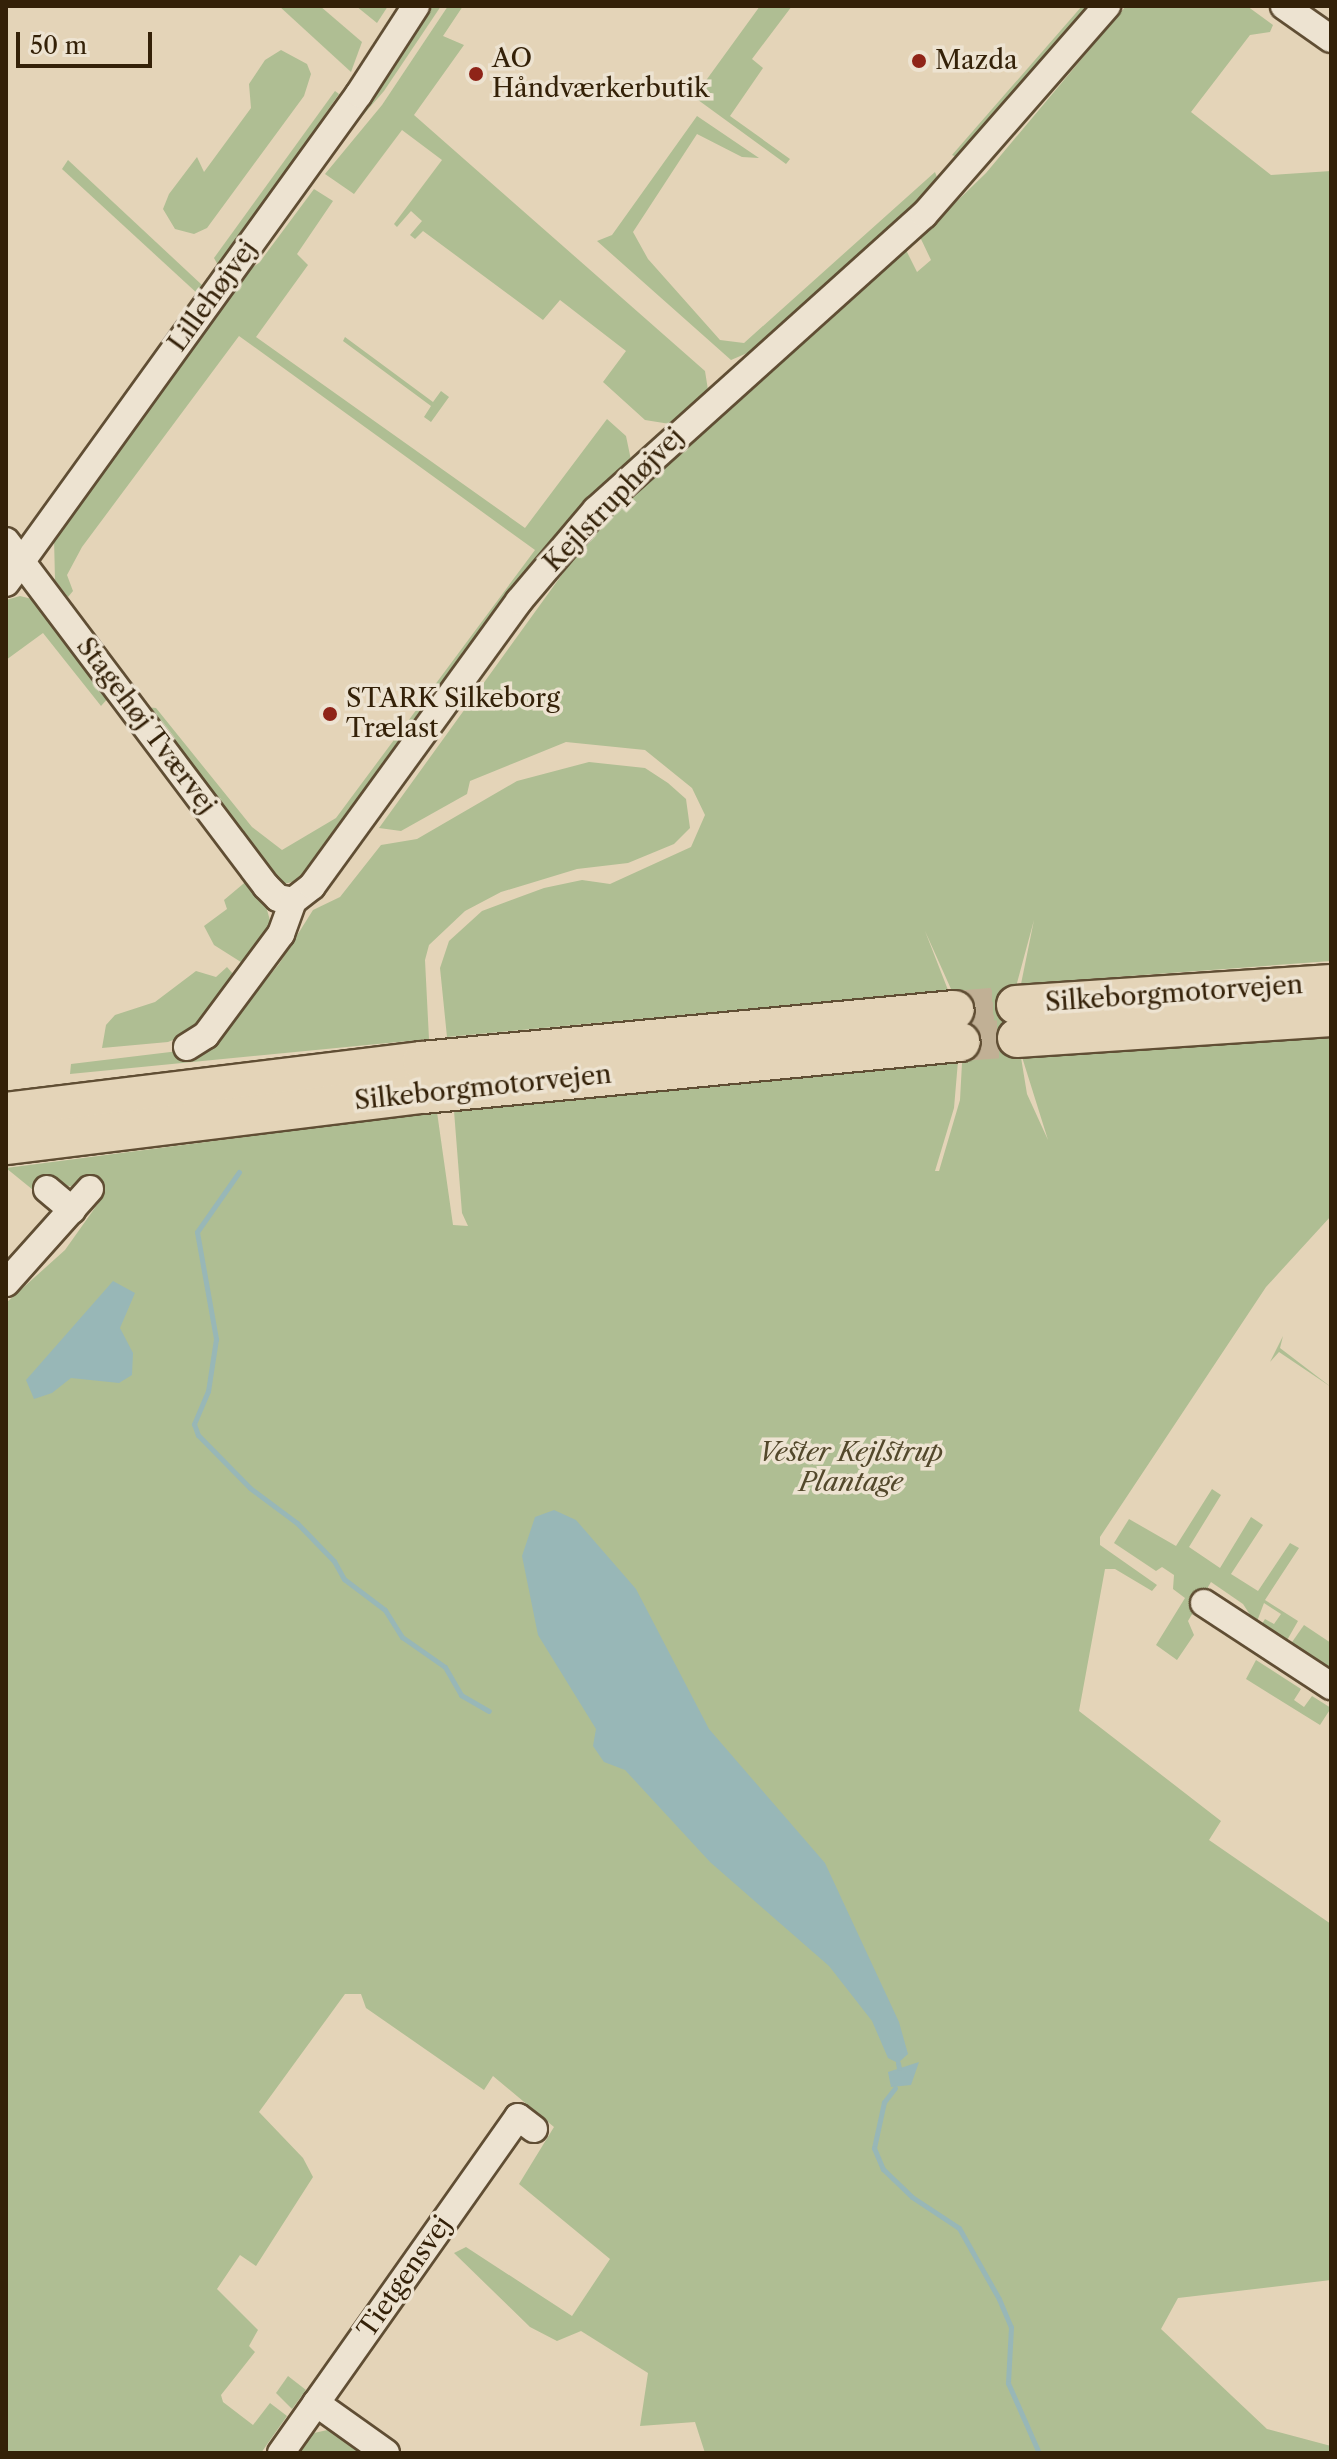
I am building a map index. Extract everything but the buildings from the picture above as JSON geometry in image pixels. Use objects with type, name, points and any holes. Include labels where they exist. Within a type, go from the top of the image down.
[{"type":"highway","name":"Silkeborgmotorvejen","points":[[1331,984],[1016,1022],[1331,1017]]},
{"type":"highway","name":"Silkeborgmotorvejen","points":[[6,1112],[422,1061],[958,1026],[6,1145]]},
{"type":"street","name":"Lillehøjvej","points":[[6,583],[14,551],[359,94],[416,6]]},
{"type":"street","name":"Kejlstruphøjvej","points":[[187,1047],[206,1035],[281,934],[293,901],[312,886],[519,601],[596,510],[924,215],[1107,6]]},
{"type":"street","points":[[1284,6],[1331,39]]},
{"type":"street","name":"Stagehøj Tværvej","points":[[14,551],[266,886],[278,898],[293,901]]},
{"type":"street","points":[[47,1189],[72,1210]]},
{"type":"street","points":[[6,1283],[90,1189]]},
{"type":"street","points":[[1204,1603],[1331,1686]]},
{"type":"street","name":"Tietgensvej","points":[[281,2453],[518,2117],[534,2129]]},
{"type":"street","points":[[316,2403],[386,2453]]},
{"type":"green space","points":[[279,6],[320,6],[362,42],[351,72]]},
{"type":"green space","points":[[356,6],[388,6],[377,23]]},
{"type":"green space","points":[[429,6],[441,6],[384,91],[335,147]]},
{"type":"green space","points":[[448,6],[463,6],[443,36],[464,45],[414,115],[705,371],[708,390],[670,424],[645,420],[603,382],[626,351],[560,300],[543,320],[423,231],[415,239],[410,235],[422,221],[411,211],[397,227],[394,224],[442,160],[402,130],[354,194],[325,174],[382,105]]},
{"type":"green space","points":[[760,6],[792,6],[752,59],[763,68],[730,116],[790,159],[786,164],[694,97]]},
{"type":"green space","points":[[1082,6],[1094,6],[961,159],[952,155]]},
{"type":"green space","name":"Vester Kejlstrup Plantage","points":[[1126,6],[1247,6],[1273,25],[1270,32],[1250,35],[1191,112],[1271,175],[1331,171],[1331,961],[1021,984],[1034,920],[1017,983],[1015,1021],[1027,1094],[1048,1140],[1022,1057],[1331,1035],[1331,1216],[1266,1287],[1100,1537],[1100,1545],[1157,1585],[1152,1591],[1115,1569],[1105,1569],[1079,1711],[1221,1821],[1209,1840],[1331,1924],[1331,2280],[1178,2298],[1161,2329],[1267,2429],[1331,2446],[1330,2453],[705,2453],[695,2422],[640,2426],[648,2373],[581,2331],[557,2341],[530,2327],[454,2253],[466,2247],[572,2316],[610,2259],[519,2184],[554,2127],[493,2076],[484,2090],[366,2008],[361,1994],[345,1994],[259,2112],[303,2158],[313,2177],[256,2266],[240,2255],[217,2289],[258,2330],[249,2346],[255,2352],[221,2395],[223,2402],[253,2425],[270,2403],[287,2416],[261,2453],[6,2453],[6,1303],[65,1250],[104,1195],[83,1177],[74,1187],[48,1182],[38,1194],[6,1168],[437,1112],[453,1225],[468,1226],[462,1213],[454,1111],[958,1061],[954,1108],[935,1171],[939,1171],[960,1100],[962,1063],[951,989],[925,931],[948,990],[447,1037],[440,968],[449,941],[482,911],[544,888],[582,880],[610,884],[691,847],[705,815],[692,788],[645,750],[566,742],[470,781],[467,794],[401,831],[379,828],[579,551],[646,478],[825,325],[905,248],[917,272],[931,260],[920,237],[986,173]]},
{"type":"green space","points":[[281,50],[307,64],[311,74],[304,96],[207,228],[194,234],[175,229],[163,209],[169,194],[197,157],[204,172],[251,108],[249,84],[265,60]]},
{"type":"green space","points":[[335,91],[339,94],[219,267],[214,258]]},
{"type":"green space","points":[[697,116],[759,158],[742,157],[697,134],[633,232],[648,259],[720,340],[744,343],[935,172],[940,185],[752,351],[731,360],[597,241],[612,235]]},
{"type":"green space","points":[[68,160],[202,285],[199,295],[62,169]]},
{"type":"green space","points":[[314,189],[333,201],[297,254],[308,265],[256,337],[525,528],[607,419],[626,436],[631,460],[304,879],[284,884],[220,810],[223,804],[145,707],[156,708],[252,827],[282,850],[336,818],[535,550],[239,336],[82,547],[67,575],[73,591],[68,597],[55,580],[54,538],[238,277],[259,263]]},
{"type":"green space","points":[[345,337],[433,402],[441,391],[449,397],[431,422],[424,417],[431,406],[343,341]]},
{"type":"green space","points":[[20,596],[32,599],[50,616],[110,696],[101,706],[43,633],[6,660],[6,600]]},
{"type":"green space","points":[[589,762],[645,768],[668,783],[686,799],[690,828],[674,844],[628,863],[577,869],[501,892],[465,911],[429,945],[425,960],[429,1039],[70,1074],[71,1064],[187,1050],[217,1040],[279,964],[313,910],[340,897],[381,845],[417,839],[517,781]]},
{"type":"green space","points":[[249,879],[264,899],[271,924],[244,964],[214,945],[204,926],[227,909],[224,900]]},
{"type":"green space","points":[[227,967],[234,975],[188,1034],[168,1042],[102,1048],[106,1025],[115,1015],[155,1002],[196,971],[216,977]]},
{"type":"green space","points":[[1283,1336],[1280,1348],[1331,1387],[1279,1352],[1270,1362]]},
{"type":"green space","points":[[1212,1489],[1221,1495],[1189,1547],[1220,1568],[1251,1517],[1263,1525],[1231,1574],[1258,1591],[1290,1543],[1299,1548],[1265,1600],[1298,1621],[1286,1642],[1260,1627],[1265,1619],[1274,1624],[1281,1614],[1264,1603],[1256,1624],[1243,1604],[1211,1582],[1188,1621],[1194,1635],[1177,1660],[1156,1645],[1185,1598],[1173,1589],[1174,1575],[1162,1567],[1156,1571],[1114,1543],[1129,1519],[1176,1546]]},
{"type":"green space","points":[[1304,1625],[1331,1643],[1331,1672],[1290,1645]]},
{"type":"green space","points":[[1256,1660],[1301,1689],[1294,1700],[1304,1707],[1312,1696],[1331,1708],[1320,1725],[1246,1679]]},
{"type":"green space","points":[[288,2376],[306,2390],[292,2409],[276,2393]]},
{"type":"green space","points":[[332,2429],[366,2453],[292,2453],[305,2435]]},
{"type":"water","points":[[113,1281],[135,1293],[120,1328],[133,1353],[132,1375],[119,1383],[71,1378],[52,1393],[34,1399],[26,1380]]},
{"type":"water","points":[[554,1510],[576,1520],[636,1589],[709,1729],[825,1863],[899,2022],[908,2054],[898,2063],[888,2058],[872,2021],[829,1966],[710,1862],[625,1770],[604,1762],[593,1746],[596,1729],[538,1635],[522,1556],[535,1517]]},
{"type":"water","points":[[919,2062],[911,2085],[891,2087],[888,2072]]},
{"type":"waterway","points":[[239,1172],[197,1232],[216,1339],[208,1391],[194,1424],[198,1435],[250,1488],[297,1523],[334,1561],[344,1579],[385,1610],[402,1637],[445,1667],[461,1695],[489,1711]]},
{"type":"waterway","points":[[898,2063],[899,2068]]},
{"type":"waterway","points":[[895,2088],[884,2102],[874,2148],[883,2169],[912,2197],[959,2228],[999,2299],[1011,2327],[1008,2383],[1039,2453]]},
{"type":"tunnel","points":[[955,1010],[1016,1005]]},
{"type":"tunnel","points":[[960,1042],[1017,1038]]},
{"type":"place","name":"Mazda","points":[[919,61]]},
{"type":"place","name":"AO Håndværkerbutik","points":[[476,74]]},
{"type":"place","name":"STARK Silkeborg Trælast","points":[[330,714]]}]
